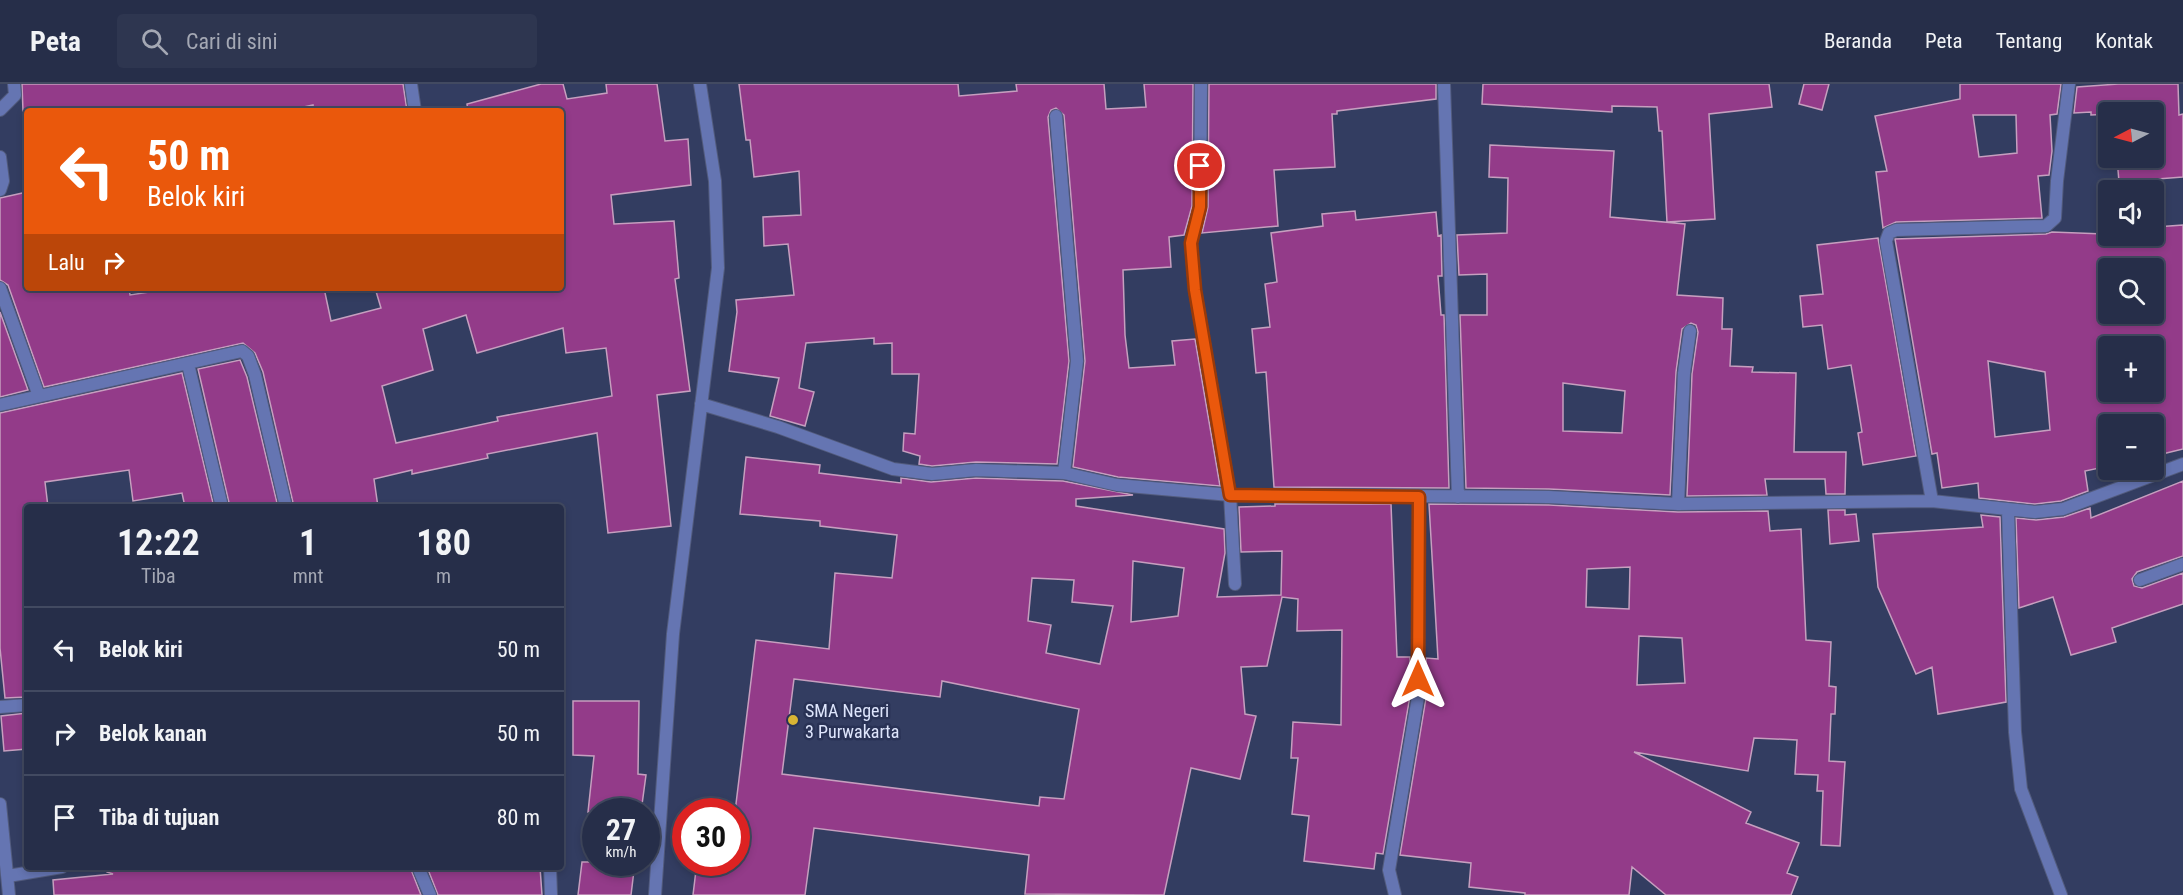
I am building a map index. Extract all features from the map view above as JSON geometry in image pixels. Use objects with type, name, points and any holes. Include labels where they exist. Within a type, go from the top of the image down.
[{"type":"street","points":[[0,110],[15,95],[14,84]]},
{"type":"street","points":[[411,84],[415,108]]},
{"type":"street","points":[[655,895],[673,634],[718,268],[715,181],[700,84]]},
{"type":"street","points":[[1201,84],[1200,207],[1191,243],[1195,290],[1230,495],[1235,584]]},
{"type":"street","points":[[1444,84],[1458,497]]},
{"type":"street","points":[[1932,501],[1886,241],[1889,233],[1896,230],[2046,226],[2055,218],[2057,181],[2069,84]]},
{"type":"street","points":[[1056,116],[1077,361],[1064,473]]},
{"type":"street","points":[[0,157],[3,181],[0,189]]},
{"type":"street","points":[[0,288],[39,396]]},
{"type":"street","points":[[1678,504],[1684,373],[1690,331]]},
{"type":"street","points":[[0,405],[188,364],[235,350],[248,356],[285,504]]},
{"type":"street","points":[[188,364],[221,504]]},
{"type":"street","points":[[701,404],[778,427],[893,469],[932,474],[976,470],[1064,473],[1117,485],[1230,495],[1549,497],[1678,504],[1932,501],[2008,511],[2063,509],[2183,464]]},
{"type":"street","points":[[1395,895],[1389,870],[1418,697],[1419,497]]},
{"type":"street","points":[[2008,511],[2015,732],[2021,789],[2061,895]]},
{"type":"street","points":[[2140,580],[2183,564]]},
{"type":"street","points":[[0,707],[24,705]]},
{"type":"street","points":[[0,804],[9,895]]},
{"type":"street","points":[[8,876],[44,870]]},
{"type":"street","points":[[419,870],[430,895]]},
{"type":"street","points":[[550,870],[551,895]]},
{"type":"building","points":[[22,84],[403,84],[407,108],[314,108],[313,105],[300,108],[24,108],[23,111]]},
{"type":"building","points":[[541,84],[563,84],[567,99],[607,93],[606,84],[657,84],[665,141],[688,139],[691,185],[611,195],[614,224],[674,221],[679,278],[675,279],[690,391],[657,395],[671,526],[608,533],[597,433],[487,454],[488,458],[412,474],[412,470],[374,479],[378,504],[293,504],[263,372],[255,353],[243,343],[44,387],[8,285],[0,280],[0,198],[24,193],[24,291],[129,291],[130,295],[156,291],[325,291],[331,321],[381,308],[376,291],[564,291],[564,108],[468,108],[467,104]],"holes":[[[466,315],[477,353],[563,328],[566,353],[606,348],[612,396],[497,417],[498,421],[396,443],[382,386],[433,370],[423,329]]]},
{"type":"building","points":[[739,84],[958,84],[959,96],[1017,91],[1016,84],[1104,84],[1106,109],[1146,107],[1144,84],[1193,84],[1192,206],[1184,235],[1169,237],[1171,267],[1123,270],[1125,335],[1129,368],[1175,365],[1172,341],[1195,339],[1220,486],[1118,477],[1073,467],[1085,361],[1064,115],[1056,108],[1051,110],[1048,117],[1069,361],[1057,464],[976,462],[932,466],[919,464],[920,456],[903,451],[904,433],[915,434],[919,374],[892,374],[892,343],[874,344],[874,338],[806,343],[799,388],[814,392],[805,426],[770,416],[779,378],[729,371],[737,312],[736,300],[794,295],[788,244],[764,246],[763,217],[801,215],[799,171],[754,177],[750,140],[746,140]]},
{"type":"building","points":[[1209,84],[1436,84],[1436,99],[1337,111],[1337,114],[1332,114],[1335,167],[1274,170],[1278,226],[1202,233],[1208,207]]},
{"type":"building","points":[[1483,84],[1769,84],[1772,107],[1709,114],[1715,219],[1667,222],[1662,131],[1659,131],[1657,107],[1612,106],[1612,112],[1482,104]]},
{"type":"building","points":[[1804,84],[1829,84],[1822,110],[1799,104]]},
{"type":"building","points":[[1960,84],[2061,84],[2057,114],[2050,115],[2052,151],[2049,175],[2038,176],[2042,218],[1896,222],[1883,228],[1876,172],[1887,171],[1875,116],[1960,99]],"holes":[[[1973,115],[2016,115],[2017,153],[1979,157]]]},
{"type":"building","points":[[2178,84],[2179,115],[2183,114],[2183,177],[2119,180],[2118,168],[2164,168],[2164,102],[2098,102],[2098,115],[2091,115],[2091,112],[2074,113],[2077,87]]},
{"type":"building","points":[[1490,145],[1614,151],[1610,217],[1685,224],[1677,295],[1723,298],[1722,329],[1732,329],[1730,366],[1753,367],[1752,372],[1796,373],[1794,452],[1846,452],[1845,494],[1826,494],[1825,479],[1765,479],[1767,495],[1687,496],[1692,374],[1698,332],[1696,325],[1691,323],[1682,329],[1676,372],[1670,495],[1549,489],[1466,488],[1460,315],[1487,315],[1487,274],[1459,275],[1457,235],[1507,233],[1508,178],[1489,177]],"holes":[[[1563,383],[1625,391],[1622,433],[1563,431]]]},
{"type":"building","points":[[1355,211],[1356,220],[1436,212],[1438,236],[1441,235],[1442,276],[1438,276],[1441,315],[1444,315],[1449,488],[1274,487],[1266,372],[1256,373],[1252,329],[1270,327],[1265,284],[1277,282],[1271,233],[1323,226],[1322,214]]},
{"type":"building","points":[[2183,225],[2183,449],[2164,454],[2164,414],[2098,414],[2098,468],[2085,471],[2088,491],[2061,501],[2035,504],[1979,498],[1978,483],[1942,488],[1937,453],[1932,454],[1895,239],[2052,232],[2098,234],[2098,246],[2164,246],[2164,226]],"holes":[[[1988,361],[2045,372],[2050,430],[1995,437]]]},
{"type":"building","points":[[1878,238],[1916,456],[1863,465],[1858,433],[1862,432],[1851,365],[1828,369],[1822,325],[1803,327],[1800,296],[1823,294],[1817,245]]},
{"type":"building","points":[[0,312],[28,390],[0,397]]},
{"type":"building","points":[[240,360],[247,377],[277,504],[229,504],[198,369]]},
{"type":"building","points":[[182,373],[213,504],[184,504],[182,493],[133,501],[129,470],[45,482],[48,504],[24,504],[24,697],[5,698],[0,648],[0,413]]},
{"type":"building","points":[[746,457],[820,465],[819,473],[901,483],[901,478],[931,482],[976,478],[1063,481],[1133,495],[1076,499],[1076,506],[1224,529],[1225,553],[1217,597],[1281,595],[1282,551],[1241,552],[1239,507],[1275,506],[1275,504],[1391,504],[1397,657],[1410,657],[1410,696],[1383,854],[1376,853],[1374,869],[1304,861],[1309,816],[1292,814],[1298,758],[1291,758],[1293,722],[1341,725],[1342,630],[1297,631],[1298,599],[1282,597],[1267,666],[1241,667],[1245,714],[1256,716],[1240,779],[1191,768],[1164,895],[1025,894],[1029,855],[814,828],[805,895],[693,895],[695,876],[750,876],[750,798],[737,798],[756,640],[829,649],[835,573],[892,578],[897,535],[820,526],[820,521],[740,514]],"holes":[[[1133,561],[1184,568],[1178,616],[1131,622]],[[1032,578],[1074,580],[1072,602],[1113,606],[1100,664],[1046,653],[1051,625],[1028,621]],[[794,679],[940,697],[942,681],[1079,709],[1064,799],[1040,797],[1039,806],[782,774]]]},
{"type":"building","points":[[2183,481],[2183,556],[2137,572],[2132,579],[2134,586],[2142,588],[2183,573],[2183,604],[2112,628],[2116,642],[2071,655],[2053,597],[2019,608],[2016,518],[2036,520],[2064,517],[2090,508],[2091,518]]},
{"type":"building","points":[[1429,504],[1549,505],[1678,512],[1768,511],[1770,531],[1801,529],[1806,640],[1831,642],[1829,686],[1836,687],[1835,714],[1831,714],[1829,761],[1845,762],[1840,846],[1821,845],[1823,791],[1817,791],[1818,775],[1795,774],[1797,740],[1754,738],[1748,771],[1634,752],[1751,812],[1746,823],[1799,843],[1787,873],[1798,877],[1791,895],[1666,895],[1632,867],[1629,895],[1525,895],[1525,893],[1469,887],[1471,863],[1400,855],[1426,698],[1426,658],[1438,659]],"holes":[[[1630,567],[1629,609],[1586,607],[1587,569]],[[1639,636],[1682,638],[1685,683],[1637,685]]]},
{"type":"building","points":[[1828,510],[1845,510],[1845,515],[1856,514],[1859,541],[1830,544]]},
{"type":"building","points":[[1981,515],[2000,517],[2006,702],[1938,714],[1932,667],[1916,674],[1878,587],[1873,534],[1983,527]]},
{"type":"building","points":[[573,701],[639,701],[638,774],[646,775],[643,798],[590,798],[594,756],[573,755]]},
{"type":"building","points":[[24,713],[24,749],[4,751],[1,716]]},
{"type":"building","points":[[582,862],[582,876],[633,876],[631,895],[578,895]]},
{"type":"building","points":[[107,870],[411,870],[421,895],[54,895],[53,880],[113,874],[107,872]]},
{"type":"building","points":[[428,870],[540,870],[542,895],[438,895]]},
{"type":"place","name":"SMA Negeri 3 Purwakarta","points":[[793,720]]},
{"type":"route","points":[[1200,166],[1200,207],[1191,243],[1195,290],[1230,495],[1419,497],[1418,679]]}]
